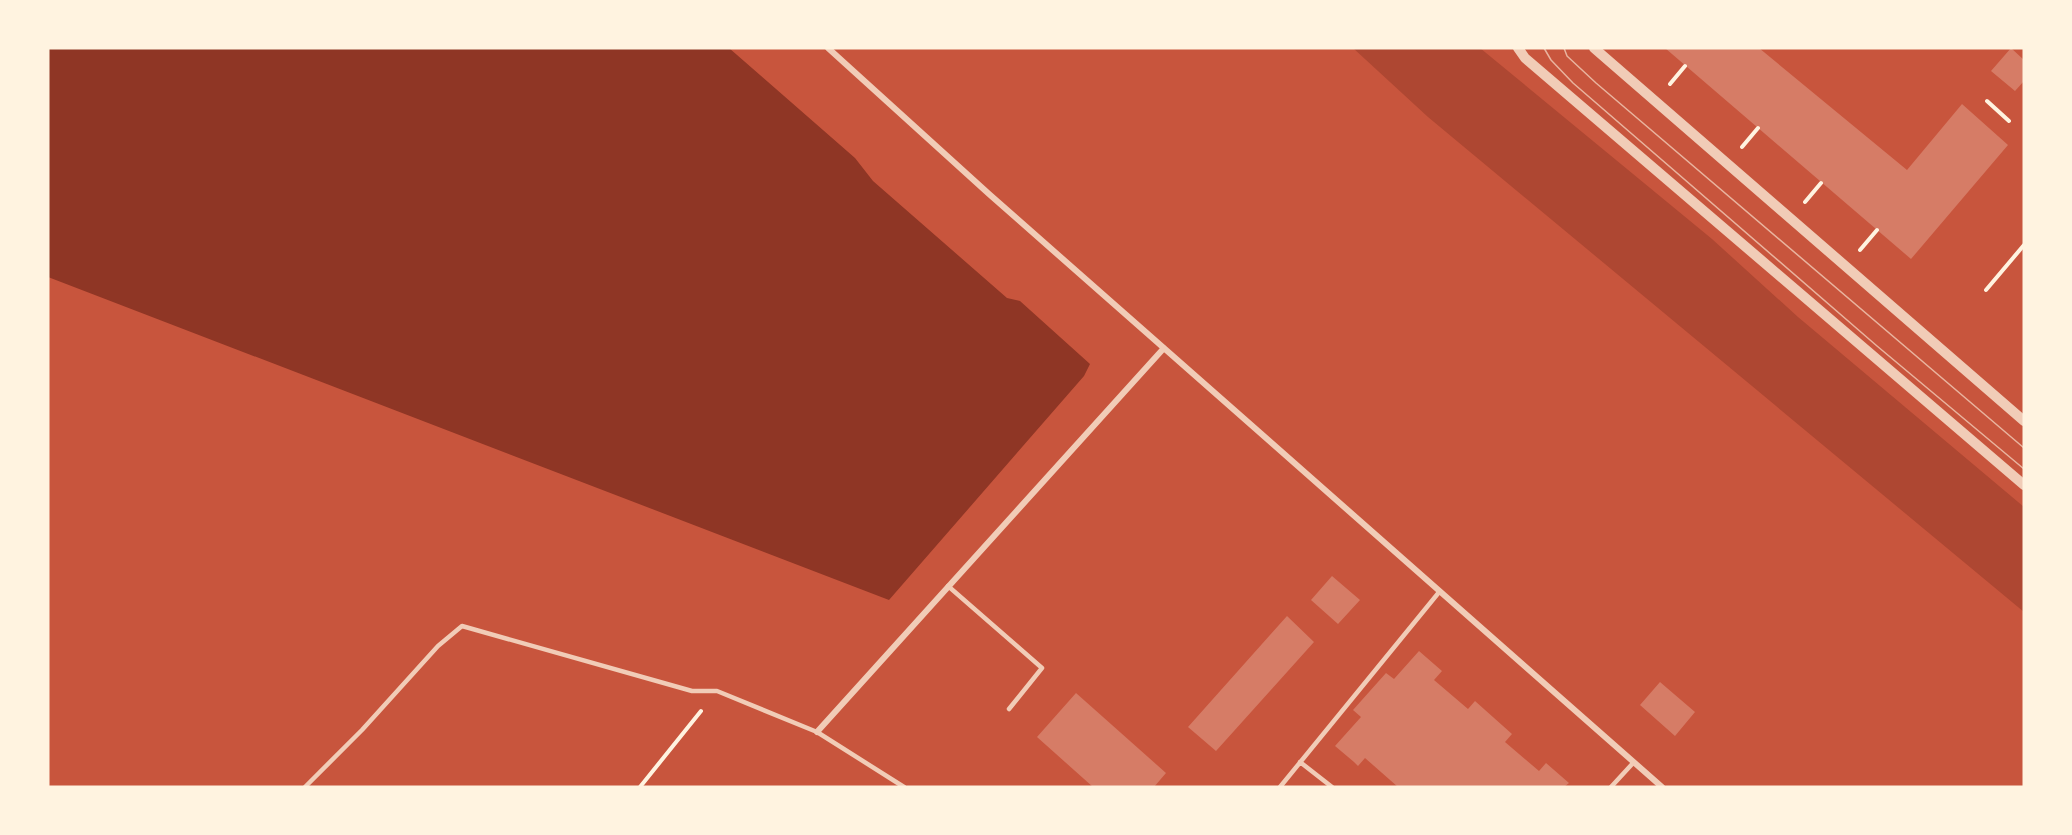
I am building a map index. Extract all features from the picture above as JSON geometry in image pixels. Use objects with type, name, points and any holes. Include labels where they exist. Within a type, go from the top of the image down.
[{"type":"street","points":[[828,48],[977,183],[1662,787]]},
{"type":"street","points":[[1518,48],[1533,65],[2024,485]]},
{"type":"street","points":[[1594,48],[2024,421]]},
{"type":"street","points":[[817,732],[1164,348]]},
{"type":"lane","points":[[948,586],[1042,668],[1009,709]]},
{"type":"lane","points":[[1280,787],[1440,591]]},
{"type":"lane","points":[[304,787],[362,730],[438,646],[462,626],[692,691],[717,691],[817,732],[860,757],[904,787]]},
{"type":"lane","points":[[1300,762],[1332,787]]},
{"type":"lane","points":[[1611,787],[1634,762]]},
{"type":"path","points":[[1664,92],[1685,66]]},
{"type":"path","points":[[1987,101],[2009,121]]},
{"type":"path","points":[[1736,155],[1758,128]]},
{"type":"path","points":[[1798,210],[1821,183]]},
{"type":"path","points":[[1853,257],[1877,230]]},
{"type":"path","points":[[1986,290],[2024,245]]},
{"type":"path","points":[[640,787],[717,691]]},
{"type":"shaded area","points":[[48,48],[729,48],[855,158],[873,181],[1007,298],[1020,301],[1090,364],[1084,376],[889,600],[48,277]]},
{"type":"shaded area","points":[[1353,48],[1480,48],[1712,239],[1798,317],[2024,507],[2024,612],[1428,117]]},
{"type":"building","points":[[1665,48],[1759,48],[1907,170],[1962,104],[2008,145],[1911,259]]},
{"type":"building","points":[[2011,48],[2024,60],[2024,81],[2015,91],[1991,71]]},
{"type":"building","points":[[1332,576],[1360,600],[1338,624],[1311,600]]},
{"type":"building","points":[[1287,616],[1314,642],[1216,751],[1188,727]]},
{"type":"building","points":[[1419,651],[1442,671],[1434,680],[1468,709],[1475,701],[1512,734],[1505,742],[1539,771],[1546,763],[1569,783],[1564,787],[1398,787],[1365,758],[1358,766],[1335,746],[1361,717],[1353,710],[1386,673],[1394,679]]},
{"type":"building","points":[[1660,682],[1695,712],[1675,736],[1640,705]]},
{"type":"building","points":[[1076,693],[1166,773],[1154,787],[1093,787],[1037,737]]},
{"type":"tram line","points":[[1544,48],[1551,60],[1573,83],[1877,346],[2024,469]]},
{"type":"tram line","points":[[1564,48],[1567,56],[1596,83],[2024,448]]}]
